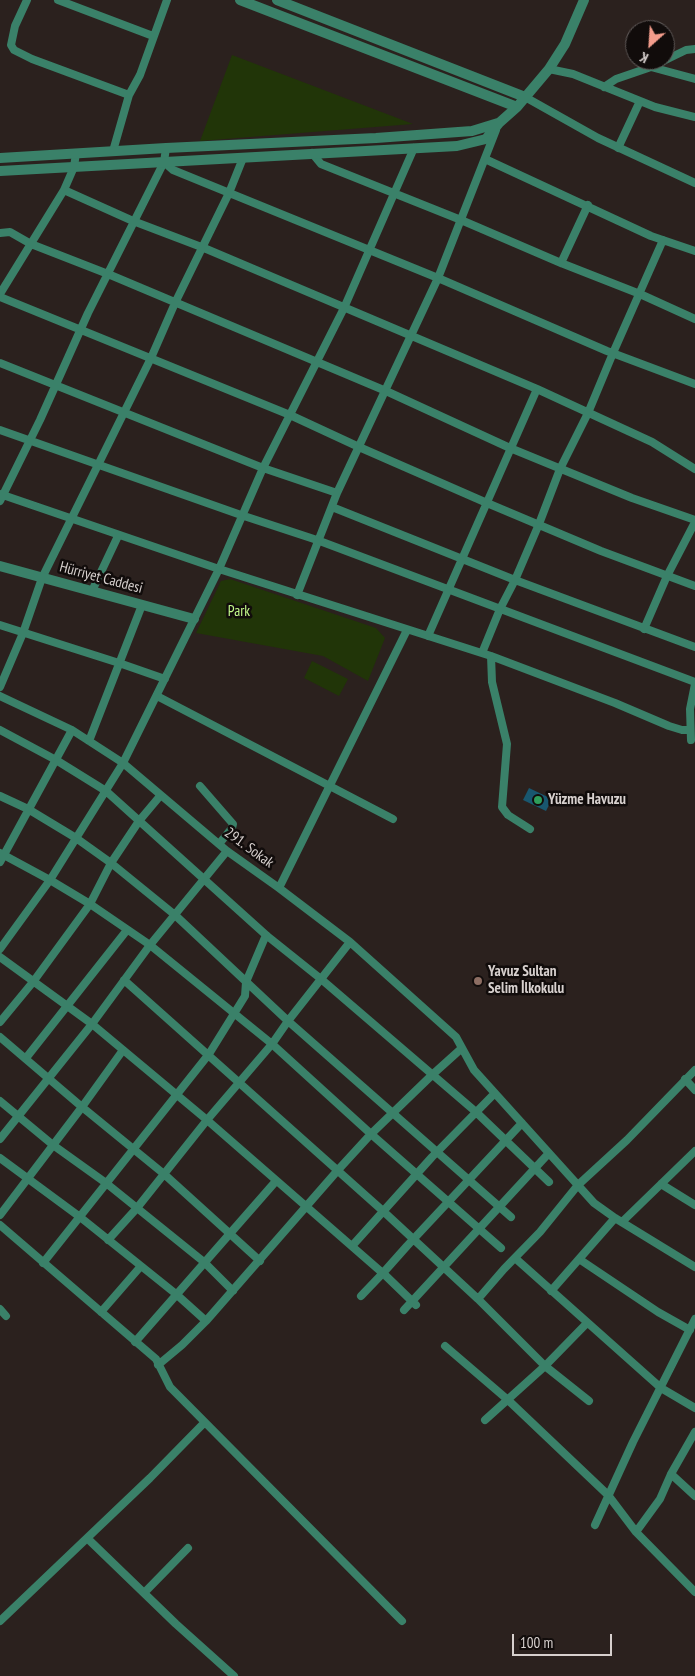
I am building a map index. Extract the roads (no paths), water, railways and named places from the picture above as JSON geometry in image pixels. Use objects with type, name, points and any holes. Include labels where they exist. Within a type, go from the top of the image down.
[{"type":"street","points":[[27,0],[10,45],[14,50],[129,96]]},
{"type":"street","points":[[58,0],[153,36]]},
{"type":"street","points":[[113,151],[129,96],[140,75],[167,0]]},
{"type":"street","points":[[240,0],[517,107]]},
{"type":"street","points":[[277,0],[525,97],[598,138],[695,182]]},
{"type":"street","points":[[0,171],[456,146],[486,139],[499,123],[517,107],[549,69],[565,44],[584,0]]},
{"type":"street","points":[[675,55],[686,50],[695,50]]},
{"type":"street","points":[[549,69],[573,74],[655,107],[695,117]]},
{"type":"street","points":[[604,87],[616,79],[642,70]]},
{"type":"street","points":[[662,70],[695,79]]},
{"type":"street","points":[[618,148],[640,101]]},
{"type":"street","points":[[0,158],[376,138],[472,131],[499,123]]},
{"type":"street","points":[[297,594],[337,493],[412,337],[438,278],[499,123]]},
{"type":"street","points":[[166,148],[164,162],[133,221],[80,330],[30,440],[1,496],[219,569],[491,656],[615,703],[669,726],[690,730]]},
{"type":"street","points":[[0,949],[50,880],[123,763],[219,569],[263,468],[344,308],[414,148]]},
{"type":"street","points":[[312,153],[321,164],[640,294],[695,319]]},
{"type":"street","points":[[76,154],[74,166],[64,190],[0,296],[290,415],[487,503],[602,551],[695,586]]},
{"type":"street","points":[[0,687],[23,633],[42,578],[151,358],[175,303],[204,248],[243,158]]},
{"type":"street","points":[[485,159],[651,236],[695,251]]},
{"type":"street","points":[[164,162],[173,170],[438,278],[613,353],[695,384]]},
{"type":"street","points":[[64,190],[133,221],[204,248],[537,389],[652,442],[695,469]]},
{"type":"street","points":[[561,263],[588,206]]},
{"type":"street","points":[[0,233],[10,232],[31,244],[108,274],[386,391],[510,448],[632,498],[695,521],[667,576],[644,629]]},
{"type":"street","points":[[482,653],[500,608],[515,580],[539,524],[560,469],[588,413],[663,240]]},
{"type":"street","points":[[0,363],[263,468],[337,493]]},
{"type":"street","points":[[428,636],[537,389]]},
{"type":"street","points":[[0,430],[317,540],[695,683],[690,709],[691,740]]},
{"type":"street","points":[[332,507],[515,580],[695,647]]},
{"type":"street","points":[[92,591],[118,536]]},
{"type":"street","name":"Hürriyet Caddesi","points":[[0,566],[194,619]]},
{"type":"street","points":[[89,741],[142,605]]},
{"type":"street","points":[[0,624],[165,679]]},
{"type":"street","points":[[279,888],[407,630]]},
{"type":"street","points":[[491,656],[492,682],[507,744],[502,808],[508,815],[530,829]]},
{"type":"street","name":"291. Sokak","points":[[0,696],[72,730],[123,763],[227,851],[350,942],[456,1037],[474,1070],[594,1203],[695,1267]]},
{"type":"street","points":[[157,696],[394,819]]},
{"type":"street","points":[[0,730],[56,760],[106,791],[266,935],[321,979],[476,1112],[549,1182]]},
{"type":"street","points":[[72,730],[1,857],[50,880],[90,904],[150,945],[272,1044],[501,1248]]},
{"type":"street","points":[[200,786],[233,824],[219,844]]},
{"type":"street","points":[[0,796],[28,809],[76,838],[111,863],[175,915],[288,1021],[511,1217]]},
{"type":"street","points":[[0,1022],[33,982],[90,904],[111,863],[160,796]]},
{"type":"street","points":[[0,1139],[92,1024],[150,945],[227,851]]},
{"type":"street","points":[[26,1058],[127,930]]},
{"type":"street","points":[[43,1263],[208,1054],[245,996],[246,982],[266,935]]},
{"type":"street","points":[[108,1240],[137,1208],[207,1120],[272,1044],[350,942]]},
{"type":"street","points":[[0,957],[92,1024],[207,1120],[352,1246],[414,1303]]},
{"type":"street","points":[[124,980],[384,1211],[478,1299],[545,1366],[589,1401]]},
{"type":"street","points":[[0,1037],[82,1107],[134,1148],[260,1260]]},
{"type":"street","points":[[158,1365],[206,1321],[371,1134],[462,1048]]},
{"type":"street","points":[[0,1215],[123,1050]]},
{"type":"street","points":[[478,1299],[540,1232],[578,1185],[627,1140],[695,1070]]},
{"type":"street","points":[[685,1079],[695,1090]]},
{"type":"street","points":[[352,1246],[437,1152],[495,1093]]},
{"type":"street","points":[[0,1100],[53,1145],[106,1183],[204,1262],[233,1291]]},
{"type":"street","points":[[361,1296],[522,1123]]},
{"type":"street","points":[[551,1291],[579,1259],[619,1220],[661,1184],[695,1151]]},
{"type":"street","points":[[404,1310],[414,1303],[443,1266],[549,1153]]},
{"type":"street","points":[[0,1158],[141,1266],[206,1321]]},
{"type":"street","points":[[135,1342],[276,1181]]},
{"type":"street","points":[[661,1184],[695,1205]]},
{"type":"street","points":[[0,1225],[156,1359],[170,1387],[402,1621]]},
{"type":"street","points":[[515,1258],[661,1388],[695,1408]]},
{"type":"street","points":[[579,1259],[658,1312],[690,1330]]},
{"type":"street","points":[[101,1312],[141,1266]]},
{"type":"street","points":[[0,1310],[6,1316]]},
{"type":"street","points":[[595,1525],[633,1442],[695,1319]]},
{"type":"street","points":[[485,1420],[545,1366],[587,1323]]},
{"type":"street","points":[[445,1346],[508,1400],[608,1496],[636,1532],[695,1592]]},
{"type":"street","points":[[0,1621],[150,1478],[204,1423]]},
{"type":"street","points":[[636,1532],[660,1499],[671,1474],[695,1432]]},
{"type":"street","points":[[671,1474],[695,1496]]},
{"type":"street","points":[[87,1538],[234,1676]]},
{"type":"street","points":[[144,1592],[188,1548]]},
{"type":"water","name":"Yüzme Havuzu","points":[[529,788],[552,799],[546,811],[523,800]]},
{"type":"place","name":"Yüzme Havuzu","points":[[538,800]]},
{"type":"place","name":"Yavuz Sultan Selim İlkokulu","points":[[478,981]]},
{"type":"park label","name":"Park","points":[[239,612]]}]
